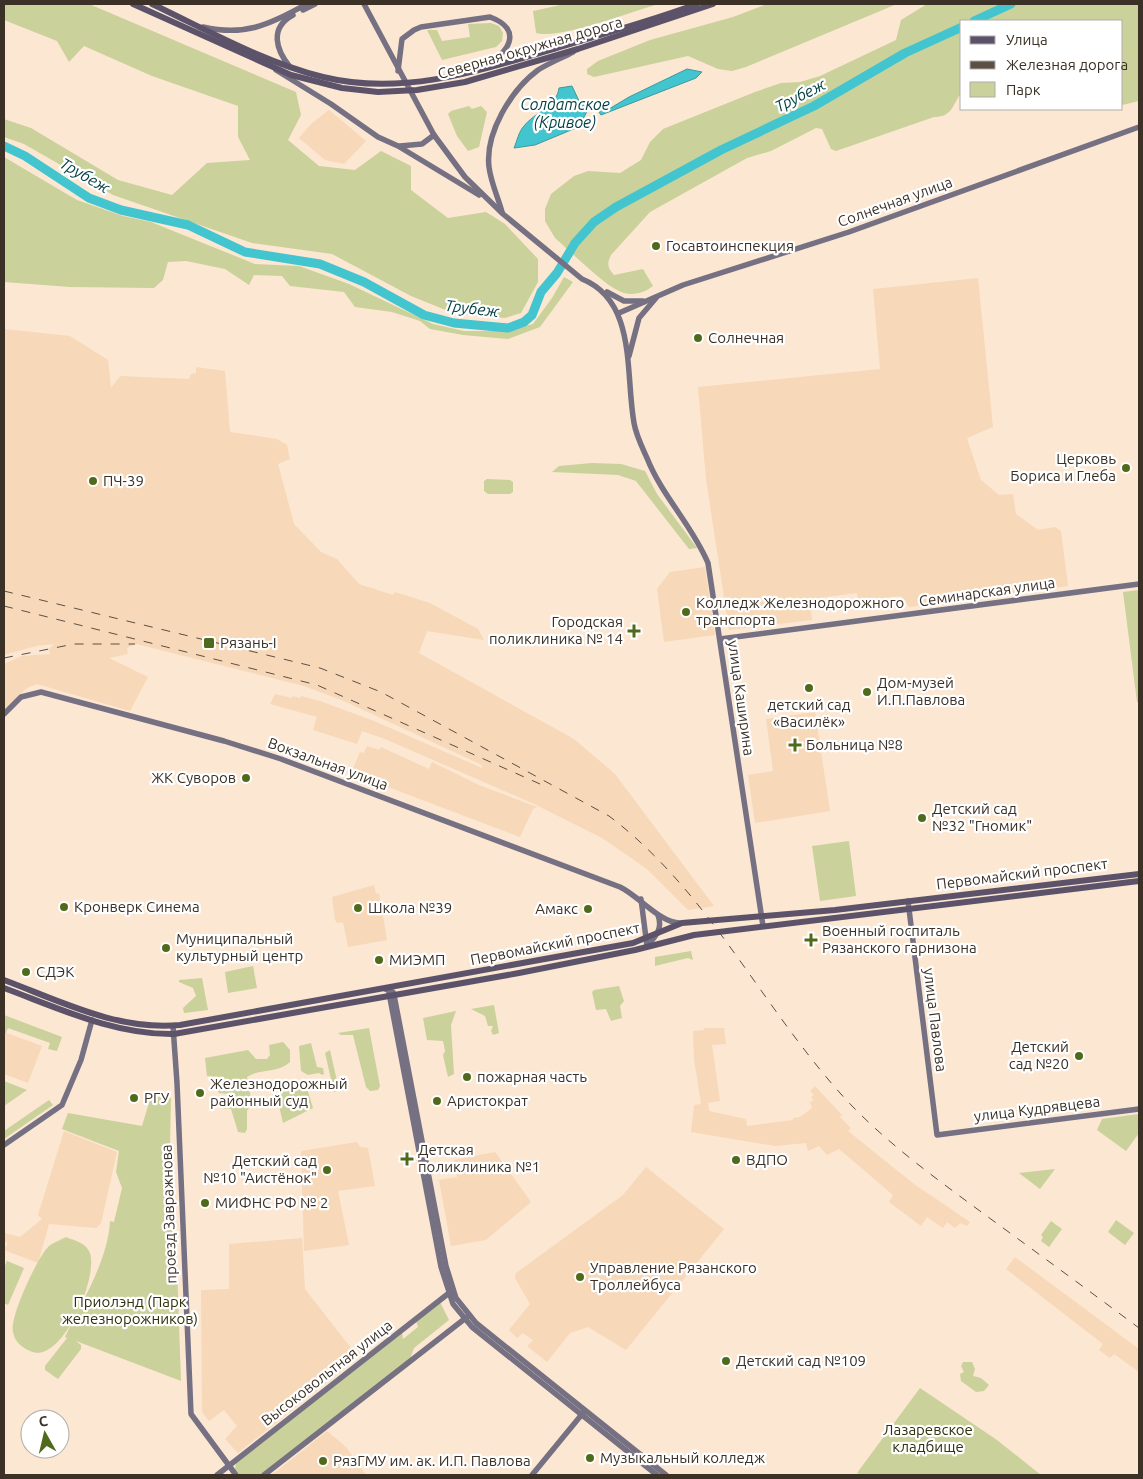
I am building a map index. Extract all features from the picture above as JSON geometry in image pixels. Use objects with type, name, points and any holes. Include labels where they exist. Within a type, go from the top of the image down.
[{"type":"main road","name":"Северная окружная дорога","points":[[133,4],[274,68],[308,81],[342,88],[393,88],[444,82],[578,49],[713,4]]},
{"type":"main road","name":"Северная окружная дорога","points":[[152,4],[290,67],[338,80],[393,88]]},
{"type":"main road","points":[[198,26],[222,31],[250,30],[307,4]]},
{"type":"main road","points":[[290,67],[279,52],[276,39],[277,33],[289,17],[315,4]]},
{"type":"main road","points":[[444,82],[697,4]]},
{"type":"main road","points":[[364,5],[434,135],[465,177],[483,196],[582,278],[624,301],[649,300]]},
{"type":"main road","points":[[398,71],[402,39],[414,30],[479,17],[490,17],[498,20],[509,34],[507,50],[496,61],[467,74]]},
{"type":"main road","points":[[503,214],[489,167],[491,143],[501,117],[530,77],[540,69],[578,49]]},
{"type":"main road","points":[[274,68],[331,104],[378,137],[398,146],[483,196]]},
{"type":"main road","name":"Солнечная улица","points":[[619,313],[683,285],[849,232],[1139,127]]},
{"type":"main road","points":[[398,146],[422,144],[434,135]]},
{"type":"main road","points":[[597,285],[619,313]]},
{"type":"main road","name":"Солнечная улица","points":[[627,363],[639,318],[658,296]]},
{"type":"main road","name":"улица Каширина","points":[[619,313],[633,418],[638,436],[661,488],[693,534],[708,563],[763,926]]},
{"type":"main road","name":"Семинарская улица","points":[[720,639],[1139,584]]},
{"type":"main road","name":"Вокзальная улица","points":[[4,714],[21,697],[41,692],[224,740],[372,792],[620,887],[641,899],[668,922],[682,923]]},
{"type":"main road","name":"Первомайский проспект","points":[[647,942],[658,933],[682,923],[908,901],[1139,874]]},
{"type":"main road","name":"Первомайский проспект","points":[[4,980],[108,1018],[139,1025],[173,1026],[518,973],[647,942],[763,926],[1139,881]]},
{"type":"main road","points":[[641,899],[647,942]]},
{"type":"main road","points":[[908,901],[910,909]]},
{"type":"main road","name":"улица Павлова","points":[[910,909],[937,1134]]},
{"type":"main road","points":[[644,915],[648,911],[657,912],[660,925],[658,933]]},
{"type":"main road","name":"Первомайский проспект","points":[[4,988],[92,1020],[138,1032],[174,1034],[391,992]]},
{"type":"main road","points":[[391,992],[450,1292],[458,1312],[657,1475]]},
{"type":"main road","points":[[4,1145],[62,1105],[81,1060],[92,1020]]},
{"type":"main road","name":"проезд Завражнова","points":[[173,1026],[191,1414],[236,1475]]},
{"type":"main road","name":"улица Кудрявцева","points":[[937,1134],[1139,1109]]},
{"type":"main road","name":"Высоковольтная улица","points":[[217,1475],[450,1292]]},
{"type":"main road","points":[[264,1475],[467,1318]]},
{"type":"main road","points":[[532,1475],[583,1413]]},
{"type":"main road","points":[[583,1413],[666,1475]]},
{"type":"shaded area","points":[[329,110],[366,141],[344,164],[325,160],[299,138],[311,124]]},
{"type":"shaded area","points":[[978,278],[993,427],[967,438],[981,480],[999,495],[1013,494],[1016,514],[1038,530],[1055,527],[1061,531],[1068,586],[909,607],[901,596],[858,601],[857,593],[810,599],[812,620],[729,630],[706,479],[698,387],[880,369],[873,289]]},
{"type":"shaded area","points":[[4,329],[70,336],[108,360],[111,388],[120,376],[189,379],[191,374],[196,373],[196,367],[225,371],[230,432],[277,439],[287,445],[290,459],[278,464],[294,524],[321,552],[337,559],[359,584],[393,595],[395,592],[430,603],[478,629],[484,640],[427,631],[419,653],[574,739],[615,774],[714,906],[688,910],[647,869],[602,838],[532,803],[385,739],[362,731],[357,744],[313,730],[317,717],[270,704],[275,694],[292,698],[293,696],[300,698],[301,696],[320,701],[374,721],[482,768],[482,765],[344,701],[304,686],[136,644],[127,648],[128,654],[109,658],[148,677],[130,711],[37,684],[27,688],[4,709],[4,664],[22,656],[50,654],[49,649],[54,644],[36,646],[4,655]]},
{"type":"shaded area","name":"Колледж Железнодорожного транспорта","points":[[705,567],[715,635],[664,642],[657,589],[670,572]]},
{"type":"shaded area","name":"Больница №8","points":[[815,712],[830,811],[755,823],[748,775],[773,771],[766,719]]},
{"type":"shaded area","points":[[367,746],[379,750],[381,747],[429,769],[432,762],[479,785],[537,807],[533,809],[520,837],[351,773],[360,752],[364,753]]},
{"type":"shaded area","name":"Школа №39","points":[[374,885],[376,894],[379,893],[387,940],[348,947],[343,922],[337,923],[335,920],[332,897]]},
{"type":"shaded area","points":[[704,1028],[724,1028],[726,1044],[712,1045],[720,1101],[708,1103],[709,1111],[746,1119],[747,1126],[793,1120],[793,1118],[800,1117],[812,1108],[810,1102],[814,1100],[811,1097],[814,1095],[810,1091],[815,1086],[842,1115],[840,1117],[851,1128],[848,1131],[914,1184],[970,1222],[967,1226],[960,1223],[955,1228],[947,1222],[943,1228],[927,1217],[921,1226],[889,1202],[893,1195],[839,1149],[827,1155],[819,1146],[808,1151],[806,1143],[775,1146],[691,1132],[694,1105],[701,1104],[694,1059],[693,1031],[704,1030]]},
{"type":"shaded area","points":[[4,1032],[42,1046],[28,1083],[4,1074]]},
{"type":"shaded area","points":[[64,1131],[117,1152],[101,1223],[96,1228],[49,1224],[38,1263],[4,1250],[8,1243],[4,1241],[4,1236],[5,1233],[20,1237],[42,1219],[38,1215]]},
{"type":"shaded area","points":[[357,1142],[360,1147],[368,1148],[375,1186],[338,1191],[349,1245],[304,1251],[301,1151]]},
{"type":"shaded area","points":[[495,1152],[531,1202],[486,1240],[451,1246],[439,1180],[457,1177],[454,1160]]},
{"type":"shaded area","points":[[646,1167],[724,1229],[626,1350],[588,1327],[570,1333],[547,1362],[527,1346],[533,1340],[523,1333],[517,1338],[509,1330],[530,1304],[515,1278],[516,1273],[623,1195]]},
{"type":"shaded area","points":[[302,1238],[305,1289],[358,1357],[238,1453],[225,1439],[237,1426],[224,1410],[209,1421],[202,1412],[201,1290],[229,1289],[229,1244]]},
{"type":"shaded area","points":[[1015,1257],[1139,1349],[1139,1372],[1114,1354],[1110,1358],[1099,1350],[1103,1344],[1006,1269]]},
{"type":"shaded area","name":"РязГМУ им. ак. И.П. Павлова","points":[[327,1431],[346,1447],[366,1475],[272,1475]]},
{"type":"green space","points":[[4,4],[89,4],[296,92],[301,115],[288,140],[319,166],[355,170],[381,151],[411,166],[411,190],[448,218],[486,212],[505,224],[538,259],[538,282],[521,313],[505,318],[453,313],[411,296],[332,254],[252,243],[113,195],[24,144],[4,137],[4,119],[31,128],[118,180],[172,195],[207,163],[250,160],[238,137],[238,106],[152,76],[84,46],[69,62],[57,41],[4,20]]},
{"type":"green space","points":[[565,4],[660,4],[579,29],[547,34],[536,33],[533,11]]},
{"type":"green space","points":[[767,4],[897,4],[746,67],[732,71],[718,69],[688,56],[594,77],[587,74],[587,69],[598,61],[650,40],[733,17]]},
{"type":"green space","points":[[927,4],[1139,4],[1139,101],[1123,105],[1123,20],[960,20],[960,96],[947,114],[836,151],[831,149],[822,129],[816,128],[771,151],[747,158],[650,212],[611,255],[608,263],[614,275],[643,269],[653,286],[649,289],[631,294],[617,290],[594,273],[555,238],[545,221],[545,209],[551,194],[574,176],[588,171],[620,173],[641,160],[650,142],[663,129],[781,83],[800,82],[820,76],[896,40],[901,20]]},
{"type":"green space","points":[[491,23],[499,26],[503,33],[502,41],[496,47],[442,60],[427,30],[437,30],[442,41],[470,37],[468,24]]},
{"type":"green space","points":[[469,106],[472,109],[481,106],[487,112],[479,147],[468,151],[457,136],[448,114],[451,111]]},
{"type":"green space","points":[[4,157],[77,200],[123,216],[151,222],[255,264],[299,266],[349,284],[433,324],[464,331],[505,331],[533,324],[552,298],[564,277],[573,282],[540,327],[508,339],[463,335],[430,329],[420,321],[392,312],[355,307],[344,292],[290,286],[282,276],[254,275],[249,285],[225,269],[186,261],[168,262],[163,280],[154,288],[70,287],[4,282]]},
{"type":"green space","points":[[592,463],[621,464],[645,471],[657,494],[697,548],[689,549],[636,481],[618,475],[552,472],[559,466]]},
{"type":"green space","points":[[487,479],[510,480],[513,482],[513,492],[510,494],[488,494],[484,491],[484,481]]},
{"type":"green space","points":[[1139,590],[1139,702],[1137,702],[1123,592]]},
{"type":"green space","points":[[849,841],[856,896],[820,901],[812,846]]},
{"type":"green space","points":[[691,951],[693,960],[688,958],[655,966],[655,957]]},
{"type":"green space","points":[[253,966],[257,988],[228,993],[225,972]]},
{"type":"green space","points":[[202,978],[208,1010],[184,1013],[183,1008],[196,996],[193,988],[179,982],[179,980]]},
{"type":"green space","points":[[619,986],[624,1001],[620,1006],[622,1018],[611,1021],[606,1009],[596,1010],[592,992],[594,990]]},
{"type":"green space","points":[[494,1005],[499,1033],[493,1035],[491,1031],[493,1026],[488,1026],[485,1016],[471,1009]]},
{"type":"green space","points":[[456,1011],[451,1025],[454,1074],[448,1077],[443,1055],[445,1051],[443,1041],[427,1040],[423,1018]]},
{"type":"green space","points":[[4,1015],[62,1037],[57,1051],[48,1049],[50,1043],[8,1028],[4,1037]]},
{"type":"green space","points":[[369,1028],[380,1086],[378,1090],[370,1091],[366,1087],[353,1035],[341,1035],[338,1033]]},
{"type":"green space","points":[[283,1042],[290,1050],[290,1062],[280,1068],[252,1074],[247,1077],[252,1103],[247,1111],[247,1129],[245,1133],[238,1132],[231,1109],[220,1108],[219,1103],[232,1102],[231,1094],[219,1093],[217,1090],[220,1077],[207,1076],[205,1058],[248,1050],[256,1059],[267,1059],[270,1055],[269,1045]]},
{"type":"green space","points":[[311,1043],[317,1067],[323,1068],[324,1074],[322,1075],[319,1073],[308,1075],[301,1071],[299,1046]]},
{"type":"green space","points":[[330,1050],[339,1090],[334,1092],[325,1053]]},
{"type":"green space","points":[[4,1081],[27,1090],[4,1106]]},
{"type":"green space","points":[[307,1088],[313,1108],[283,1123],[276,1093]]},
{"type":"green space","name":"Приолэнд (Парк железнорожников)","points":[[151,1096],[171,1098],[170,1146],[174,1183],[181,1381],[76,1341],[81,1345],[81,1349],[58,1379],[45,1370],[45,1366],[67,1338],[65,1337],[93,1280],[105,1251],[110,1221],[114,1222],[122,1188],[116,1172],[119,1151],[62,1129],[68,1113],[142,1126]]},
{"type":"green space","points":[[49,1100],[53,1105],[4,1139],[4,1131]]},
{"type":"green space","points":[[1139,1114],[1139,1133],[1126,1151],[1097,1130],[1102,1119]]},
{"type":"green space","points":[[1055,1169],[1040,1189],[1019,1173]]},
{"type":"green space","points":[[1116,1220],[1134,1233],[1125,1245],[1108,1232]]},
{"type":"green space","points":[[1051,1221],[1062,1229],[1049,1247],[1041,1241],[1043,1237],[1041,1235]]},
{"type":"green space","points":[[66,1237],[82,1244],[89,1251],[91,1262],[84,1296],[66,1332],[54,1345],[42,1352],[30,1351],[15,1339],[13,1325],[15,1314],[25,1288],[44,1252],[49,1246]]},
{"type":"green space","points":[[7,1261],[24,1268],[8,1305],[4,1303],[4,1268]]},
{"type":"green space","points":[[440,1302],[449,1320],[414,1348],[410,1359],[260,1475],[240,1475],[235,1469],[236,1463],[402,1332],[403,1339],[418,1327],[416,1321]]},
{"type":"green space","points":[[963,1362],[972,1362],[975,1369],[973,1376],[981,1378],[989,1385],[984,1391],[976,1392],[961,1381],[960,1374],[964,1372],[961,1366]]},
{"type":"green space","name":"Лазаревское кладбище","points":[[920,1388],[997,1440],[1041,1475],[861,1475],[857,1473]]},
{"type":"water","points":[[687,69],[702,72],[696,78],[601,115],[597,109],[600,105],[609,109],[629,97]]},
{"type":"water","name":"Солдатское (Кривое)","points":[[572,86],[580,103],[589,108],[583,119],[588,123],[535,145],[514,148],[519,133],[528,121],[550,105],[559,88]]},
{"type":"waterway","name":"Трубеж","points":[[976,20],[1011,4]]},
{"type":"waterway","name":"Трубеж","points":[[4,146],[25,156],[89,198],[121,210],[188,225],[245,252],[320,264],[364,282],[424,315],[454,323],[508,328],[524,322],[532,315],[541,292],[557,273],[575,243],[594,222],[616,207],[721,150],[814,106],[905,53],[960,28]]},
{"type":"railway","points":[[4,591],[320,668],[381,692],[609,816],[644,845],[704,912],[811,1058],[840,1093],[873,1127],[928,1172],[1139,1328]]},
{"type":"railway","points":[[4,606],[317,685],[540,784]]},
{"type":"railway","points":[[4,658],[74,644],[135,644]]},
{"type":"place","name":"Госавтоинспекция","points":[[656,246]]},
{"type":"place","name":"Солнечная","points":[[698,338]]},
{"type":"place","name":"Церковь Бориса и Глеба","points":[[1126,468]]},
{"type":"place","name":"ПЧ-39","points":[[93,481]]},
{"type":"place","name":"Колледж Железнодорожного транспорта","points":[[686,612]]},
{"type":"place","name":"Городская поликлиника № 14","points":[[634,631]]},
{"type":"place","name":"Рязань-I","points":[[209,643]]},
{"type":"place","name":"детский сад «Василёк»","points":[[809,688]]},
{"type":"place","name":"Дом-музей И.П.Павлова","points":[[867,692]]},
{"type":"place","name":"Больница №8","points":[[795,745]]},
{"type":"place","name":"ЖК Суворов","points":[[246,778]]},
{"type":"place","name":"Детский сад №32 \"Гномик\"","points":[[922,818]]},
{"type":"place","name":"Кронверк Синема","points":[[64,907]]},
{"type":"place","name":"Школа №39","points":[[358,908]]},
{"type":"place","name":"Амакс","points":[[588,909]]},
{"type":"place","name":"Военный госпиталь Рязанского гарнизона","points":[[811,940]]},
{"type":"place","name":"Муниципальный культурный центр","points":[[166,948]]},
{"type":"place","name":"МИЭМП","points":[[379,960]]},
{"type":"place","name":"СДЭК","points":[[26,972]]},
{"type":"place","name":"Детский сад №20","points":[[1079,1056]]},
{"type":"place","name":"пожарная часть","points":[[467,1077]]},
{"type":"place","name":"Железнодорожный районный суд","points":[[200,1093]]},
{"type":"place","name":"РГУ","points":[[134,1098]]},
{"type":"place","name":"Аристократ","points":[[437,1101]]},
{"type":"place","name":"Детская поликлиника №1","points":[[407,1159]]},
{"type":"place","name":"ВДПО","points":[[736,1160]]},
{"type":"place","name":"Детский сад №10 \"Аистёнок\"","points":[[327,1170]]},
{"type":"place","name":"МИФНС РФ № 2","points":[[205,1203]]},
{"type":"place","name":"Управление Рязанского Троллейбуса","points":[[580,1277]]},
{"type":"place","name":"Детский сад №109","points":[[726,1361]]},
{"type":"place","name":"Музыкальный колледж","points":[[590,1458]]},
{"type":"place","name":"РязГМУ им. ак. И.П. Павлова","points":[[323,1461]]}]
